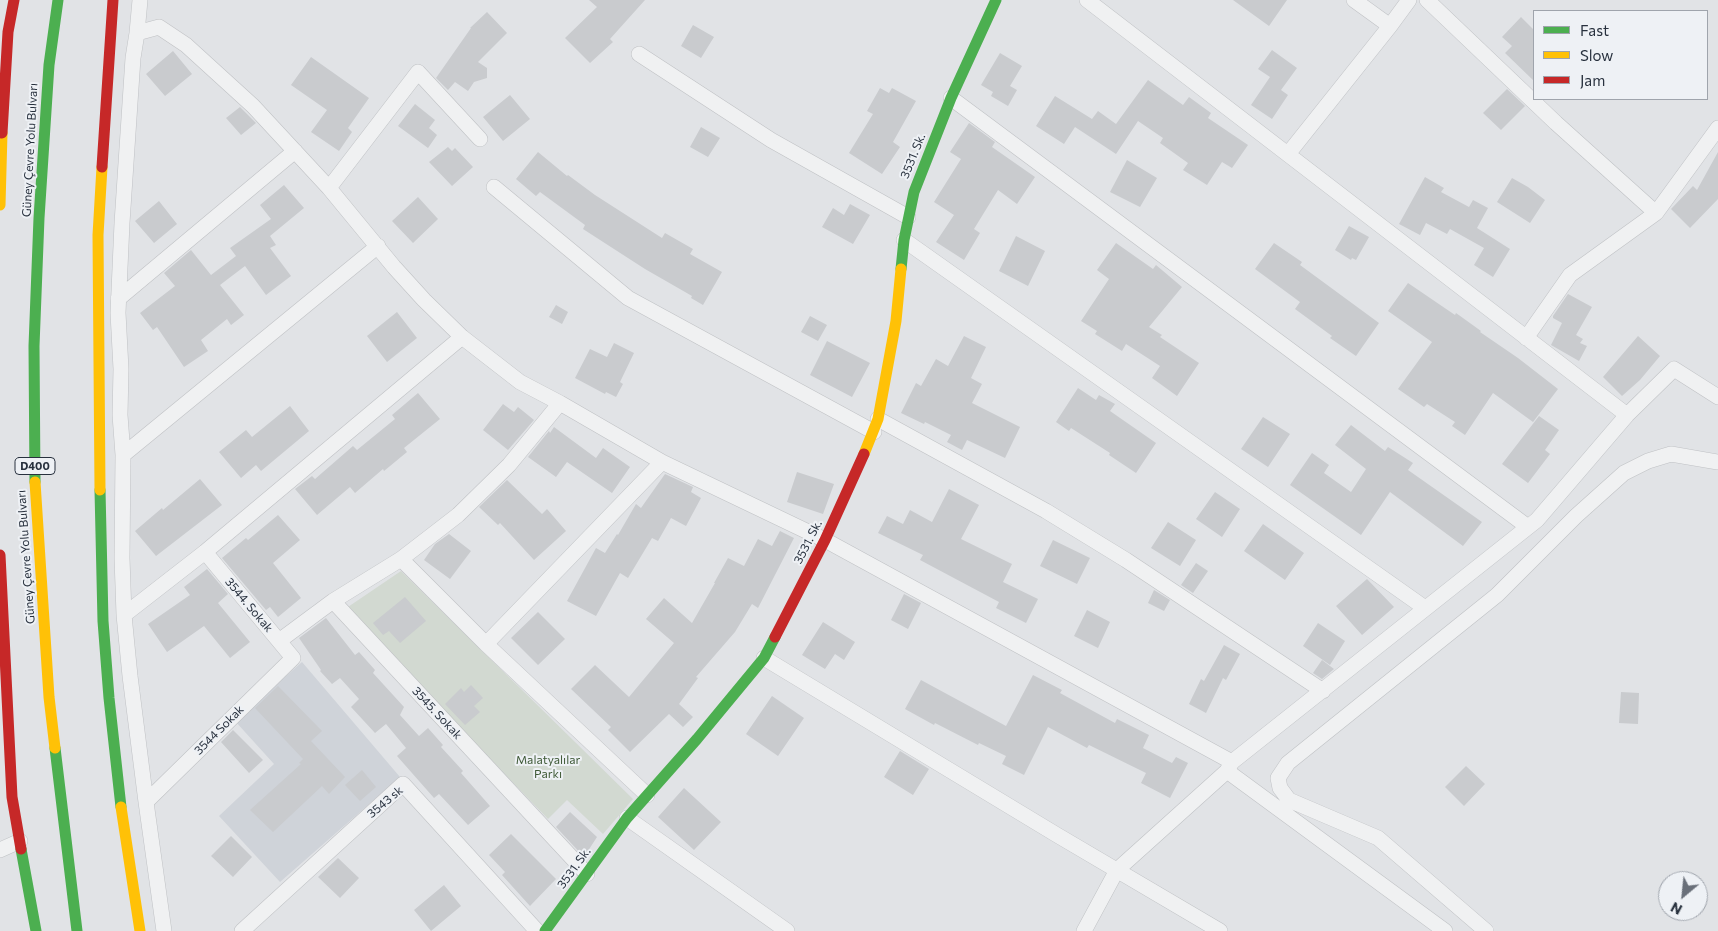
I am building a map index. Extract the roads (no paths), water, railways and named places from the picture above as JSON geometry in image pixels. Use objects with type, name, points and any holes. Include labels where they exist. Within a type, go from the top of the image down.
[{"type":"main road","points":[[0,205],[4,38],[14,0]]},
{"type":"main road","name":"Güney Çevre Yolu Bulvarı","points":[[58,0],[49,65],[39,228],[34,346],[35,492],[49,697],[77,931]]},
{"type":"main road","points":[[113,0],[98,235],[98,452],[103,612],[109,698],[119,792],[140,931]]},
{"type":"main road","name":"3531. Sk.","points":[[545,931],[647,794],[697,739],[764,658],[825,540],[876,426],[896,321],[904,240],[914,192],[952,98],[996,0]]},
{"type":"main road","points":[[0,555],[3,695],[12,797],[36,931]]},
{"type":"street","points":[[140,0],[130,90],[118,299],[121,369],[120,415],[123,455],[122,558],[124,615],[130,676],[164,931]]},
{"type":"street","points":[[1087,0],[1627,415]]},
{"type":"street","points":[[1354,0],[1390,26]]},
{"type":"street","points":[[1288,154],[1409,0]]},
{"type":"street","points":[[1427,0],[1556,123],[1656,213]]},
{"type":"street","points":[[137,33],[159,27],[186,45],[253,106],[329,188],[394,267],[424,300],[462,337],[520,382],[560,402],[662,462],[825,540],[1229,766],[1445,931]]},
{"type":"street","points":[[639,54],[771,140],[908,217]]},
{"type":"street","points":[[329,188],[418,72],[480,139]]},
{"type":"street","points":[[952,98],[1528,527]]},
{"type":"street","points":[[1526,338],[1570,275],[1656,213],[1718,128]]},
{"type":"street","points":[[118,299],[295,151]]},
{"type":"street","points":[[494,187],[628,298],[1046,511],[1102,545],[1323,691]]},
{"type":"street","points":[[904,240],[1425,608]]},
{"type":"street","points":[[123,455],[378,246]]},
{"type":"street","points":[[124,615],[205,552],[462,337]]},
{"type":"street","points":[[1084,931],[1117,870],[1229,766],[1537,520],[1627,415],[1674,369],[1718,397]]},
{"type":"street","points":[[279,641],[333,601],[401,559],[458,514],[509,465],[560,402]]},
{"type":"street","points":[[1486,931],[1378,838],[1289,800],[1280,788],[1278,778],[1288,763],[1497,595],[1576,516],[1624,473],[1648,461],[1671,454],[1718,462]]},
{"type":"street","points":[[486,644],[662,462]]},
{"type":"street","name":"3544. Sokak","points":[[205,552],[292,658]]},
{"type":"street","points":[[401,559],[486,644],[647,794]]},
{"type":"street","name":"3545. Sokak","points":[[333,601],[586,874]]},
{"type":"street","name":"3544 Sokak","points":[[146,802],[292,658]]},
{"type":"street","points":[[764,658],[1220,931]]},
{"type":"street","name":"3543 sk","points":[[242,931],[403,784],[537,931]]},
{"type":"street","points":[[628,818],[786,931]]},
{"type":"street","points":[[0,850],[20,841]]},
{"type":"park label","name":"Malatyalılar Parkı","points":[[548,767]]}]
